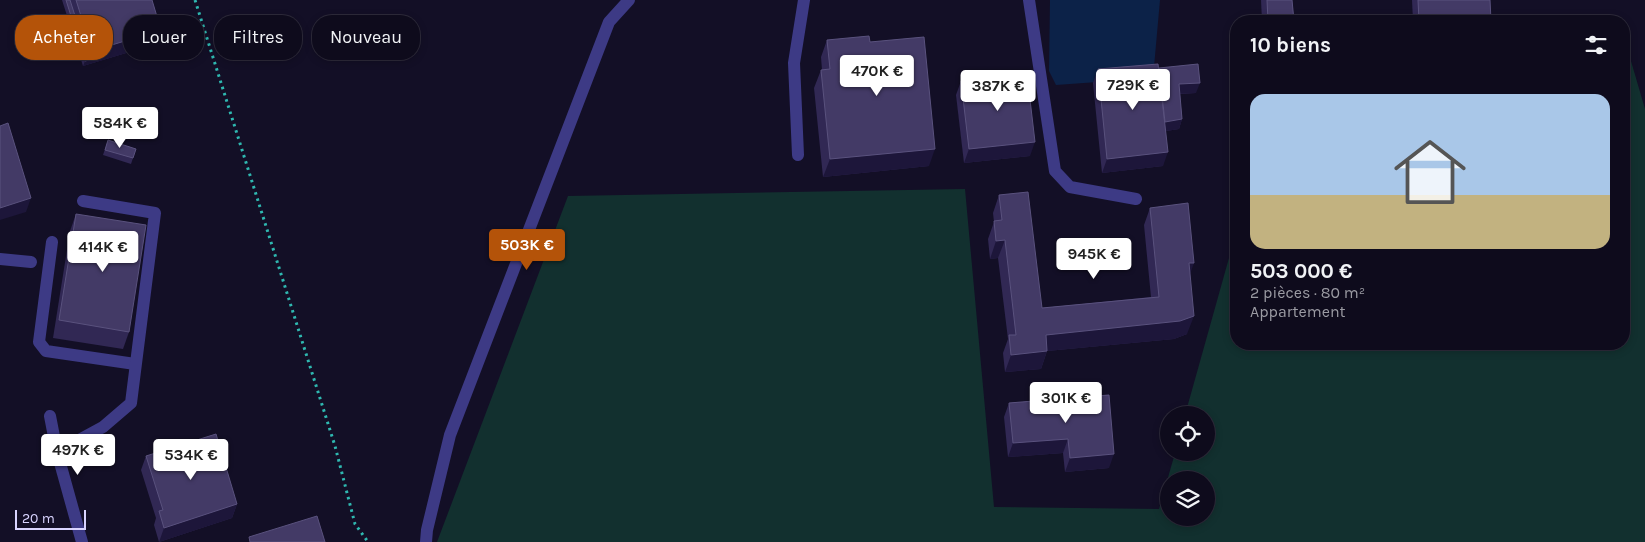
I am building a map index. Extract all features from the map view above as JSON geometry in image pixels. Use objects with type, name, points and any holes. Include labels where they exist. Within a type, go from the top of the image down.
[{"type":"street","points":[[426,542],[426,530],[450,435],[608,22],[629,0]]},
{"type":"street","points":[[798,155],[794,63],[804,0]]},
{"type":"street","points":[[1029,0],[1055,171],[1070,186],[1136,199]]},
{"type":"street","points":[[57,452],[102,427],[131,403],[155,213],[82,201]]},
{"type":"street","points":[[52,242],[39,342],[46,351],[135,364]]},
{"type":"street","points":[[0,259],[31,262]]},
{"type":"street","points":[[50,416],[57,452],[82,542]]},
{"type":"path","points":[[194,0],[335,446],[356,524],[368,542]]},
{"type":"green space","points":[[1630,58],[1645,109],[1645,542],[437,542],[568,196],[965,189],[994,507],[1159,509],[1160,506],[1160,526],[1215,526],[1215,471],[1170,471],[1173,461],[1215,461],[1215,406],[1188,406],[1230,254],[1230,350],[1630,350]]},
{"type":"water","points":[[1050,0],[1160,0],[1153,78],[1056,85],[1049,71]]},
{"type":"building","points":[[66,0],[70,0],[75,15],[71,15]]},
{"type":"building","points":[[76,0],[152,0],[156,15],[123,15],[123,42],[113,45],[113,15],[81,15]]},
{"type":"building","points":[[1267,0],[1292,0],[1293,15],[1268,15]]},
{"type":"building","points":[[1418,0],[1490,0],[1491,15],[1419,15]]},
{"type":"building","points":[[869,36],[870,42],[924,37],[935,149],[830,159],[821,70],[830,69],[827,40]]},
{"type":"building","points":[[1158,64],[1168,152],[1107,159],[1098,69]]},
{"type":"building","points":[[1198,64],[1200,83],[1179,84],[1182,119],[1165,122],[1159,68]]},
{"type":"building","points":[[1027,74],[1035,142],[969,149],[961,81]]},
{"type":"building","points":[[8,123],[31,198],[0,208],[0,126]]},
{"type":"building","points":[[108,140],[136,149],[133,158],[105,150]]},
{"type":"building","points":[[1028,192],[1042,308],[1159,297],[1150,208],[1188,203],[1194,263],[1189,263],[1194,316],[1180,321],[1046,335],[1047,351],[1011,355],[1009,335],[1016,335],[1005,240],[996,241],[994,221],[1002,220],[999,195]]},
{"type":"building","points":[[76,214],[146,225],[129,332],[59,320]]},
{"type":"building","points":[[1109,395],[1114,454],[1070,458],[1068,439],[1013,443],[1009,403]]},
{"type":"building","points":[[216,434],[237,504],[164,528],[159,511],[163,510],[146,456]]},
{"type":"building","points":[[317,516],[325,542],[250,542],[249,537]]}]
